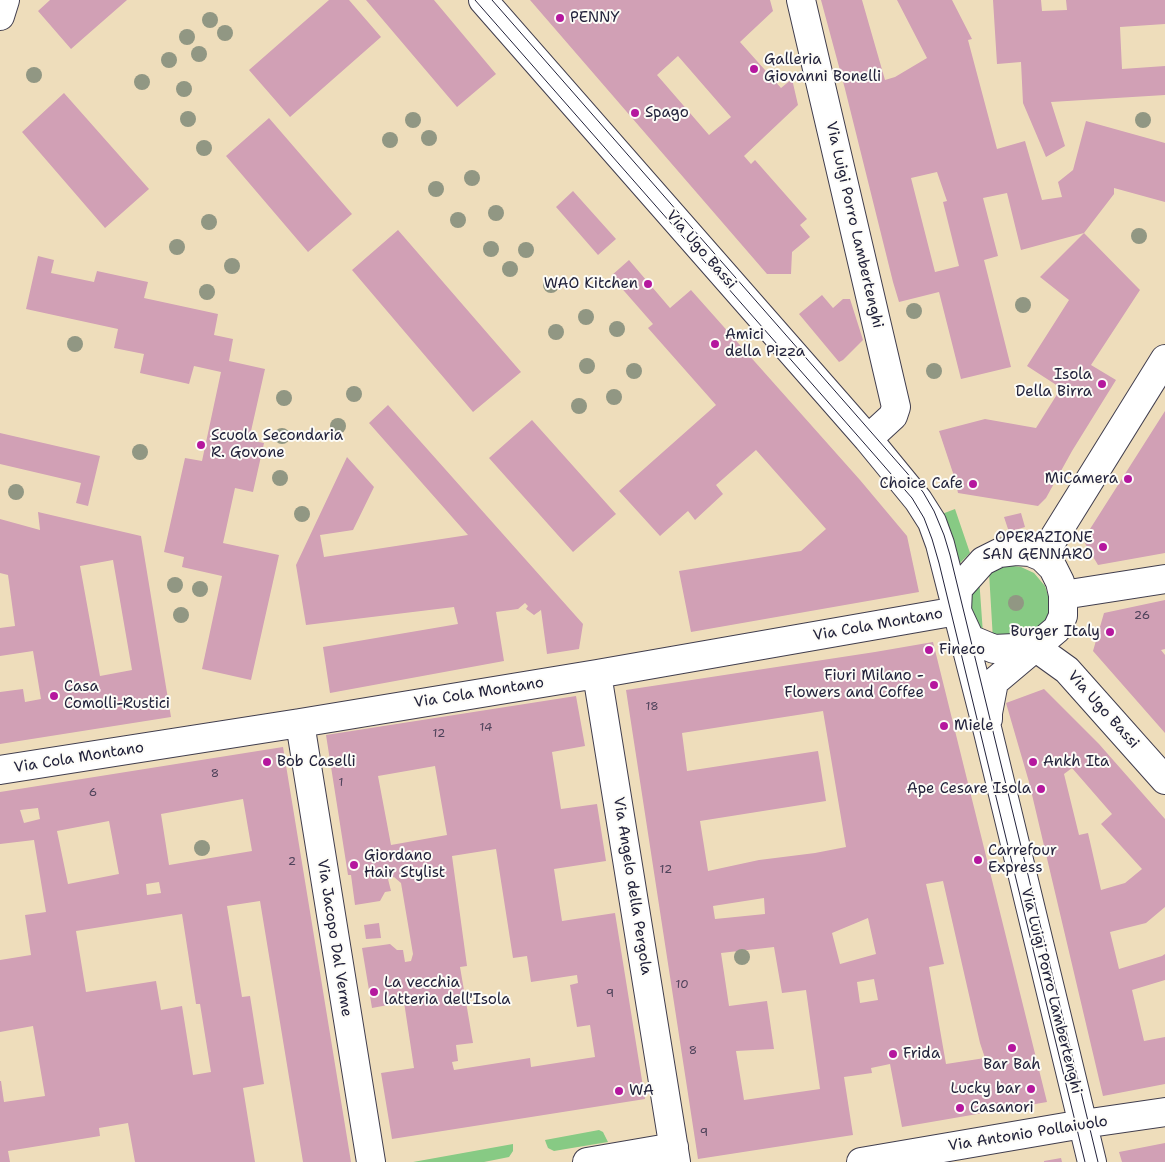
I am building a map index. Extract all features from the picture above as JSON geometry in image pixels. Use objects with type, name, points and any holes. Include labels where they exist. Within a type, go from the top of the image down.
[{"type":"street","points":[[0,16],[6,0]]},
{"type":"street","name":"Via Ugo Bassi","points":[[483,0],[868,440],[918,500],[932,522],[940,544],[957,611]]},
{"type":"street","name":"Via Luigi Porro Lambertenghi","points":[[801,0],[896,407],[893,416],[868,440]]},
{"type":"street","points":[[1042,557],[1165,359]]},
{"type":"street","points":[[988,732],[988,713],[994,682],[1057,629],[1062,616],[1063,595],[1060,582],[1053,568],[1042,557],[1030,552],[1016,550],[999,553],[982,562],[958,589],[957,611],[970,639],[994,649],[1034,647]]},
{"type":"street","points":[[1063,595],[1165,579]]},
{"type":"street","name":"Via Luigi Porro Lambertenghi","points":[[957,611],[1092,1162]]},
{"type":"street","name":"Via Cola Montano","points":[[0,770],[597,674],[957,611]]},
{"type":"street","name":"Via Ugo Bassi","points":[[1034,647],[1067,670],[1165,780]]},
{"type":"street","name":"Via Angelo della Pergola","points":[[597,674],[675,1155]]},
{"type":"street","name":"Via Jacopo Dal Verme","points":[[300,723],[370,1158]]},
{"type":"street","name":"Via Antonio Pollaiuolo","points":[[861,1162],[1165,1112]]},
{"type":"street","points":[[587,1162],[675,1155]]},
{"type":"green space","points":[[955,509],[970,553],[957,566],[942,514]]},
{"type":"green space","points":[[1006,565],[1021,567],[1034,573],[1045,586],[1049,598],[1048,616],[1041,628],[1024,639],[993,640],[989,572]]},
{"type":"green space","points":[[979,577],[983,634],[975,633],[964,592]]},
{"type":"green space","points":[[599,1130],[603,1132],[608,1142],[554,1151],[548,1148],[545,1140]]},
{"type":"green space","points":[[513,1144],[513,1151],[509,1157],[484,1162],[413,1162]]},
{"type":"building","points":[[50,0],[127,0],[71,49],[38,11]]},
{"type":"building","points":[[329,0],[349,0],[381,37],[290,117],[249,70]]},
{"type":"building","points":[[366,0],[434,0],[496,74],[457,107]]},
{"type":"building","points":[[530,0],[770,0],[773,11],[740,42],[781,88],[792,79],[798,105],[744,156],[751,164],[755,160],[807,219],[800,225],[810,237],[792,252],[791,274],[767,274]],"holes":[[[678,56],[731,117],[709,135],[657,75]]]},
{"type":"building","points":[[821,0],[862,0],[885,80],[895,77],[927,58],[897,0],[952,0],[972,39],[968,40],[997,149],[1025,141],[1042,200],[1062,197],[1058,182],[1073,170],[1086,121],[1165,143],[1165,202],[1114,188],[1114,194],[1084,233],[1021,250],[1007,193],[983,198],[998,256],[984,260],[1011,367],[961,379],[939,292],[899,302]],"holes":[[[937,172],[947,201],[943,202],[959,266],[935,272],[911,178]]]},
{"type":"building","points":[[993,0],[1041,0],[1042,11],[1067,10],[1066,0],[1165,0],[1165,24],[1120,27],[1122,69],[1165,66],[1165,95],[1051,102],[1065,146],[1046,157],[1023,103],[1021,62],[997,64]]},
{"type":"building","points":[[64,93],[149,189],[105,228],[22,132]]},
{"type":"building","points":[[269,118],[352,214],[308,252],[226,156]]},
{"type":"building","points":[[573,191],[616,239],[598,255],[556,207]]},
{"type":"building","points":[[398,230],[521,372],[473,412],[352,270]]},
{"type":"building","points":[[1084,233],[1140,290],[1091,365],[1116,380],[1072,451],[1046,498],[1038,506],[958,493],[939,431],[985,419],[1036,428],[1061,388],[1027,366],[1069,300],[1040,277]]},
{"type":"building","points":[[38,256],[54,260],[51,273],[94,282],[97,271],[148,282],[144,298],[218,314],[214,335],[233,339],[229,361],[265,369],[249,440],[264,443],[253,492],[235,488],[223,543],[279,555],[251,680],[202,669],[222,576],[182,567],[184,557],[164,552],[185,458],[202,461],[221,372],[194,366],[189,384],[140,373],[144,354],[114,348],[118,329],[26,309]]},
{"type":"building","points":[[629,260],[670,308],[691,290],[860,480],[907,536],[919,592],[691,632],[679,571],[801,551],[826,529],[756,450],[716,485],[723,494],[695,520],[688,511],[660,536],[619,491],[716,405],[648,328],[653,324],[611,276]]},
{"type":"building","points":[[822,295],[833,308],[843,299],[850,299],[863,340],[839,362],[799,314]]},
{"type":"building","points":[[388,405],[583,624],[579,649],[547,654],[541,610],[534,615],[526,609],[528,606],[525,603],[518,609],[496,612],[504,661],[330,693],[323,647],[458,624],[454,607],[306,625],[296,565],[347,457],[374,487],[353,530],[320,535],[324,557],[468,535],[369,423]]},
{"type":"building","points":[[1165,411],[1165,553],[1098,565],[1083,540]]},
{"type":"building","points":[[532,420],[616,514],[573,552],[489,458]]},
{"type":"building","points":[[0,433],[100,456],[88,506],[76,503],[81,483],[0,464]]},
{"type":"building","points":[[38,512],[141,536],[171,717],[0,744],[0,692],[23,689],[25,702],[41,699],[33,651],[0,656],[0,628],[15,626],[8,575],[0,573],[0,519],[40,530]],"holes":[[[113,560],[132,670],[100,676],[80,566]]]},
{"type":"building","points":[[1021,513],[1025,527],[1009,532],[1004,517]]},
{"type":"building","points":[[1165,600],[1165,649],[1161,650],[1165,655],[1165,733],[1093,651],[1104,613]]},
{"type":"building","points":[[933,642],[1047,1102],[902,1127],[890,1064],[871,1068],[872,1073],[844,1077],[853,1135],[698,1159],[626,690]],"holes":[[[823,711],[846,847],[759,860],[708,871],[700,821],[826,801],[818,751],[687,771],[682,733]],[[943,881],[985,1058],[946,1064],[929,967],[944,964],[926,884]],[[764,898],[765,914],[715,919],[713,906]],[[868,918],[876,954],[840,964],[832,933]],[[774,947],[782,993],[806,990],[820,1089],[744,1100],[736,1051],[774,1049],[767,1001],[729,1006],[721,953]],[[874,979],[878,1000],[860,1003],[857,982]]]},
{"type":"building","points":[[1044,689],[1099,744],[1165,819],[1165,907],[1146,923],[1110,932],[1119,969],[1165,954],[1165,980],[1132,990],[1144,1041],[1165,1037],[1165,1084],[1103,1096],[1029,782],[1006,703]],"holes":[[[1072,768],[1112,814],[1101,824],[1142,869],[1125,883],[1101,890],[1088,833],[1079,835],[1064,774]]]},
{"type":"building","points":[[576,696],[585,746],[552,752],[561,809],[597,804],[606,861],[554,869],[562,921],[615,913],[645,1099],[392,1139],[381,1073],[414,1068],[404,1002],[372,1008],[362,948],[390,944],[397,950],[403,950],[405,962],[411,961],[413,954],[401,883],[394,877],[388,879],[391,891],[385,892],[380,901],[355,905],[351,875],[348,875],[326,735]],"holes":[[[435,766],[447,835],[391,845],[378,776]],[[496,849],[513,958],[527,956],[531,982],[577,975],[578,983],[570,985],[577,1027],[590,1025],[595,1057],[531,1067],[530,1058],[454,1070],[452,1062],[458,1061],[456,1045],[473,1043],[460,967],[467,966],[452,856]]]},
{"type":"building","points":[[283,747],[351,1162],[303,1162],[260,901],[227,906],[242,997],[250,996],[264,1084],[243,1088],[255,1162],[135,1162],[128,1123],[99,1128],[100,1136],[8,1151],[10,1162],[0,1162],[0,1081],[4,1102],[45,1096],[33,1026],[0,1032],[0,960],[31,955],[25,915],[46,912],[34,840],[0,844],[0,792]],"holes":[[[243,799],[252,851],[169,865],[161,814]],[[38,808],[40,819],[24,823],[20,810]],[[109,821],[119,874],[68,884],[57,831]],[[159,882],[161,893],[147,895],[146,884]],[[182,914],[196,1004],[200,1004],[211,1072],[193,1075],[182,1006],[161,1010],[156,981],[86,992],[76,931]]]},
{"type":"building","points":[[379,923],[381,938],[366,939],[364,925]]},
{"type":"building","points":[[1165,1143],[1165,1162],[1122,1162],[1119,1152]]},
{"type":"building","points":[[1061,1158],[1062,1162],[1044,1162],[1044,1161]]},
{"type":"tram line","points":[[475,0],[912,498],[924,518],[939,563],[1085,1162]]},
{"type":"tram line","points":[[492,0],[907,473],[923,492],[934,511],[950,555],[1098,1162]]},
{"type":"place","name":"PENNY","points":[[560,18]]},
{"type":"place","name":"Galleria Giovanni Bonelli","points":[[754,69]]},
{"type":"place","name":"Spago","points":[[635,113]]},
{"type":"place","name":"WAO Kitchen","points":[[648,284]]},
{"type":"place","name":"Amici della Pizza","points":[[715,344]]},
{"type":"place","name":"Isola Della Birra","points":[[1102,384]]},
{"type":"place","name":"Scuola Secondaria R. Govone","points":[[201,445]]},
{"type":"place","name":"MiCamera","points":[[1128,479]]},
{"type":"place","name":"Choice Cafe","points":[[973,484]]},
{"type":"place","name":"OPERAZIONE SAN GENNARO","points":[[1103,547]]},
{"type":"place","name":"Burger Italy","points":[[1110,632]]},
{"type":"place","name":"Fineco","points":[[929,650]]},
{"type":"place","name":"Fiuri Milano - Flowers and Coffee","points":[[934,685]]},
{"type":"place","name":"Casa Comolli-Rustici","points":[[54,696]]},
{"type":"place","name":"Miele","points":[[944,726]]},
{"type":"place","name":"Bob Caselli","points":[[267,762]]},
{"type":"place","name":"Ankh Ita","points":[[1033,762]]},
{"type":"place","name":"Ape Cesare Isola","points":[[1041,789]]},
{"type":"place","name":"Carrefour Express","points":[[978,860]]},
{"type":"place","name":"Giordano Hair Stylist","points":[[354,865]]},
{"type":"place","name":"La vecchia latteria dell'Isola","points":[[374,992]]},
{"type":"place","name":"Bar Bah","points":[[1012,1048]]},
{"type":"place","name":"Frida","points":[[893,1054]]},
{"type":"place","name":"Lucky bar","points":[[1031,1089]]},
{"type":"place","name":"WA","points":[[619,1091]]},
{"type":"place","name":"Casanori","points":[[960,1108]]}]
